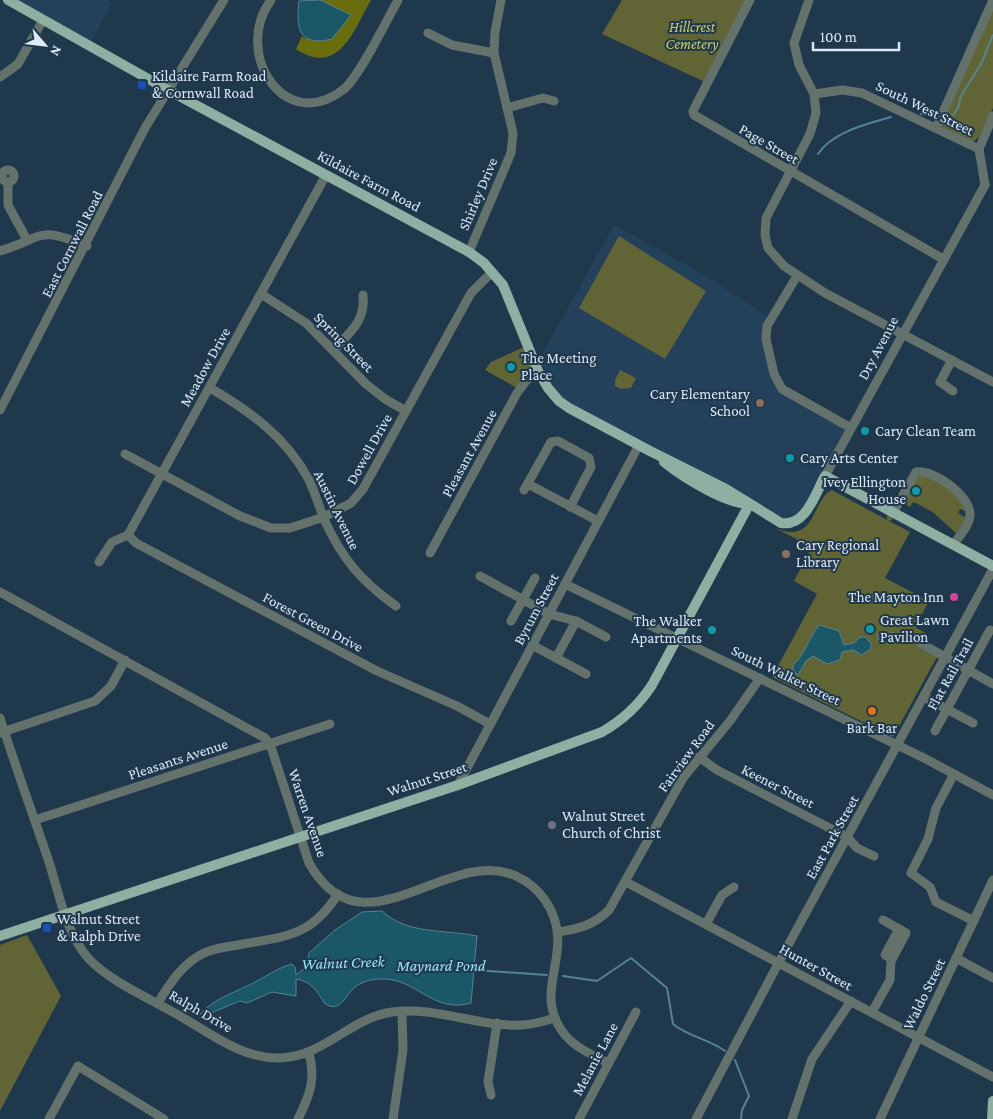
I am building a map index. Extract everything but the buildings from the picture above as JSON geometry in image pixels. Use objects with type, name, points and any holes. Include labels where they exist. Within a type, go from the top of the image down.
[{"type":"main road","name":"Kildaire Farm Road","points":[[8,0],[168,90],[470,252],[492,272],[511,301],[538,371],[554,396],[568,408],[650,452],[694,472],[780,523],[794,523]]},
{"type":"main road","points":[[825,476],[954,544],[993,567]]},
{"type":"main road","name":"Dry Avenue","points":[[794,523],[805,513],[825,476]]},
{"type":"main road","name":"Walnut Street","points":[[0,936],[458,785],[575,744],[615,724],[644,697],[677,639],[748,504]]},
{"type":"main road","points":[[992,1119],[993,1102]]},
{"type":"street","name":"East Cornwall Road","points":[[0,410],[128,162],[168,90],[224,0]]},
{"type":"street","points":[[271,0],[263,13],[257,32],[256,47],[260,64],[272,83],[286,96],[298,102],[309,103],[338,93],[350,82],[398,0]]},
{"type":"street","name":"Shirley Drive","points":[[470,252],[511,153],[513,133],[494,53],[495,32],[501,0]]},
{"type":"street","name":"Page Street","points":[[750,0],[693,113],[699,120],[943,259]]},
{"type":"street","points":[[809,0],[794,43],[799,65],[814,94],[817,106],[813,128],[769,211],[765,235],[768,248],[774,257],[796,276],[993,382]]},
{"type":"street","points":[[936,128],[993,0]]},
{"type":"street","points":[[0,76],[18,64],[43,20]]},
{"type":"street","points":[[428,33],[452,45],[494,53]]},
{"type":"street","name":"South West Street","points":[[814,94],[843,90],[862,93],[979,149],[989,185]]},
{"type":"street","points":[[507,108],[543,98],[554,101]]},
{"type":"street","points":[[979,149],[993,116]]},
{"type":"street","name":"Meadow Drive","points":[[99,562],[112,542],[128,535],[326,175]]},
{"type":"street","points":[[8,182],[8,205],[27,240]]},
{"type":"street","name":"Dry Avenue","points":[[825,476],[943,259],[989,185]]},
{"type":"street","points":[[0,251],[51,233],[86,246]]},
{"type":"street","name":"Dowell Drive","points":[[125,454],[261,526],[290,528],[324,518],[342,509],[360,495],[471,293],[492,272]]},
{"type":"street","points":[[796,276],[767,326],[766,339],[774,374],[782,389],[851,428]]},
{"type":"street","name":"Spring Street","points":[[261,294],[299,318],[334,349],[366,384],[385,399],[406,411]]},
{"type":"street","points":[[334,349],[359,322],[364,305],[363,295]]},
{"type":"street","points":[[952,360],[940,382],[953,391]]},
{"type":"street","name":"Pleasant Avenue","points":[[430,553],[517,393],[526,380],[538,371]]},
{"type":"street","name":"Austin Avenue","points":[[210,388],[254,415],[277,437],[309,480],[324,518],[348,564],[366,583],[396,606]]},
{"type":"street","points":[[570,506],[591,467],[591,463],[589,458],[558,441],[551,442],[526,487],[570,506],[598,521]]},
{"type":"street","name":"Byrum Street","points":[[458,785],[639,446]]},
{"type":"street","points":[[893,513],[916,472],[921,471],[947,482],[966,500],[970,513],[967,526],[954,544]]},
{"type":"street","name":"Forest Green Drive","points":[[128,535],[136,543],[377,672],[457,706],[490,724]]},
{"type":"street","name":"East Park Street","points":[[696,1119],[846,837],[946,657],[993,567]]},
{"type":"street","points":[[480,576],[549,614],[576,621],[606,637]]},
{"type":"street","points":[[511,621],[535,578]]},
{"type":"street","name":"South Walker Street","points":[[565,584],[898,745],[993,795]]},
{"type":"street","points":[[0,592],[260,734],[270,744]]},
{"type":"street","points":[[556,658],[576,621]]},
{"type":"street","name":"Flat Rail Trail","points":[[935,731],[990,630]]},
{"type":"street","points":[[920,643],[993,684]]},
{"type":"street","points":[[532,645],[586,674]]},
{"type":"street","points":[[2,732],[95,701],[111,686],[125,660]]},
{"type":"street","name":"Fairview Road","points":[[558,932],[577,930],[600,918],[613,904],[672,795],[760,678]]},
{"type":"street","points":[[924,697],[973,724]]},
{"type":"street","name":"Ralph Drive","points":[[0,718],[2,732],[35,820],[77,943],[94,964],[222,1040],[251,1054],[281,1058],[309,1053],[365,1021],[385,1014],[402,1011],[521,1025],[555,1018]]},
{"type":"street","name":"Pleasants Avenue","points":[[35,820],[330,724]]},
{"type":"street","name":"Warren Avenue","points":[[270,744],[300,837],[315,872],[338,894],[358,901],[383,902],[475,871],[498,871],[515,876],[535,889],[550,908],[558,932],[558,950],[550,992],[555,1018],[570,1041],[608,1063]]},
{"type":"street","name":"Keener Street","points":[[699,757],[717,770],[846,837],[857,848],[874,856]]},
{"type":"street","points":[[954,774],[936,808],[928,839],[911,872],[930,886],[936,902],[974,921]]},
{"type":"street","name":"Waldo Street","points":[[880,1119],[993,880]]},
{"type":"street","name":"Hunter Street","points":[[626,882],[993,1077]]},
{"type":"street","points":[[706,924],[722,895],[734,887]]},
{"type":"street","points":[[158,1003],[172,980],[195,958],[216,949],[299,932],[321,917],[338,894]]},
{"type":"street","points":[[872,1012],[890,978],[892,959],[906,933],[883,920]]},
{"type":"street","points":[[956,958],[993,978]]},
{"type":"street","points":[[792,1119],[812,1059],[851,1001]]},
{"type":"street","points":[[393,1119],[403,1050],[402,1011]]},
{"type":"street","name":"Melanie Lane","points":[[579,1119],[636,1012]]},
{"type":"street","points":[[491,1095],[488,1082],[497,1023]]},
{"type":"street","points":[[298,1119],[313,1083],[309,1053]]},
{"type":"street","points":[[49,1119],[78,1066],[164,1119]]},
{"type":"shaded area","points":[[8,0],[106,0],[112,3],[89,46]]},
{"type":"shaded area","points":[[320,0],[371,0],[351,36],[343,46],[334,54],[323,58],[311,56],[296,49],[302,36],[306,39],[351,15]]},
{"type":"shaded area","points":[[614,225],[703,274],[771,319],[767,326],[780,386],[851,428],[805,513],[789,523],[569,408],[536,365]]},
{"type":"green space","name":"Hillcrest Cemetery","points":[[622,0],[752,0],[707,83],[602,34]]},
{"type":"green space","points":[[993,6],[993,108],[979,137],[973,142],[943,127],[941,124]]},
{"type":"green space","points":[[619,236],[706,291],[665,359],[579,308]]},
{"type":"green space","points":[[524,347],[533,369],[517,388],[485,370],[491,362]]},
{"type":"green space","points":[[620,370],[636,378],[631,388],[621,389],[615,386],[615,380]]},
{"type":"green space","points":[[918,474],[940,482],[966,503],[967,509],[965,511],[960,509],[958,513],[966,518],[958,535],[934,513],[916,503],[913,502],[910,507],[901,501]]},
{"type":"green space","points":[[832,490],[887,520],[887,514],[893,519],[889,521],[910,532],[885,578],[929,601],[915,627],[927,634],[920,648],[937,657],[893,737],[772,677],[817,594],[794,581],[812,547],[775,528],[788,532],[798,531],[806,526],[825,495]]},
{"type":"green space","points":[[27,935],[61,996],[0,1111],[0,945]]},
{"type":"water","points":[[320,0],[351,15],[332,39],[321,41],[306,38],[299,27],[298,19],[299,1]]},
{"type":"water","points":[[819,625],[839,631],[844,645],[854,643],[860,637],[865,637],[871,643],[871,649],[862,655],[853,650],[842,652],[840,660],[827,664],[813,656],[806,661],[798,675],[793,670],[793,665]]},
{"type":"water","points":[[892,632],[895,636],[886,644],[879,640],[877,634],[885,637]]},
{"type":"water","name":"Maynard Pond","points":[[382,911],[392,919],[415,928],[477,936],[471,1003],[446,1004],[394,980],[375,979],[356,986],[339,1005],[334,1007],[324,1003],[319,994],[309,984],[296,979],[296,996],[272,992],[247,1003],[240,1001],[201,1017],[200,1014],[213,1003],[282,967],[292,964],[295,967],[296,975],[307,966],[309,953],[335,930],[362,912]]},
{"type":"waterway","points":[[951,118],[958,108],[961,96],[981,64],[993,35]]},
{"type":"waterway","points":[[921,114],[934,115]]},
{"type":"waterway","points":[[818,154],[824,146],[841,134],[891,117]]},
{"type":"waterway","name":"Walnut Creek","points":[[563,976],[597,981],[631,958],[667,988],[673,1024],[725,1051]]},
{"type":"waterway","name":"Walnut Creek","points":[[474,970],[547,975]]},
{"type":"waterway","name":"Walnut Creek","points":[[735,1060],[749,1096],[742,1110],[741,1119]]},
{"type":"place","name":"Kildaire Farm Road & Cornwall Road","points":[[142,85]]},
{"type":"place","name":"The Meeting Place","points":[[511,367]]},
{"type":"place","name":"Cary Elementary School","points":[[760,403]]},
{"type":"place","name":"Cary Clean Team","points":[[865,431]]},
{"type":"place","name":"Cary Arts Center","points":[[790,458]]},
{"type":"place","name":"Ivey Ellington House","points":[[916,491]]},
{"type":"place","name":"Cary Regional Library","points":[[786,554]]},
{"type":"place","name":"The Mayton Inn","points":[[954,597]]},
{"type":"place","name":"Great Lawn Pavilion","points":[[870,629]]},
{"type":"place","name":"The Walker Apartments","points":[[712,630]]},
{"type":"place","name":"Bark Bar","points":[[872,711]]},
{"type":"place","name":"Walnut Street Church of Christ","points":[[552,825]]},
{"type":"place","name":"Walnut Street & Ralph Drive","points":[[47,928]]}]
